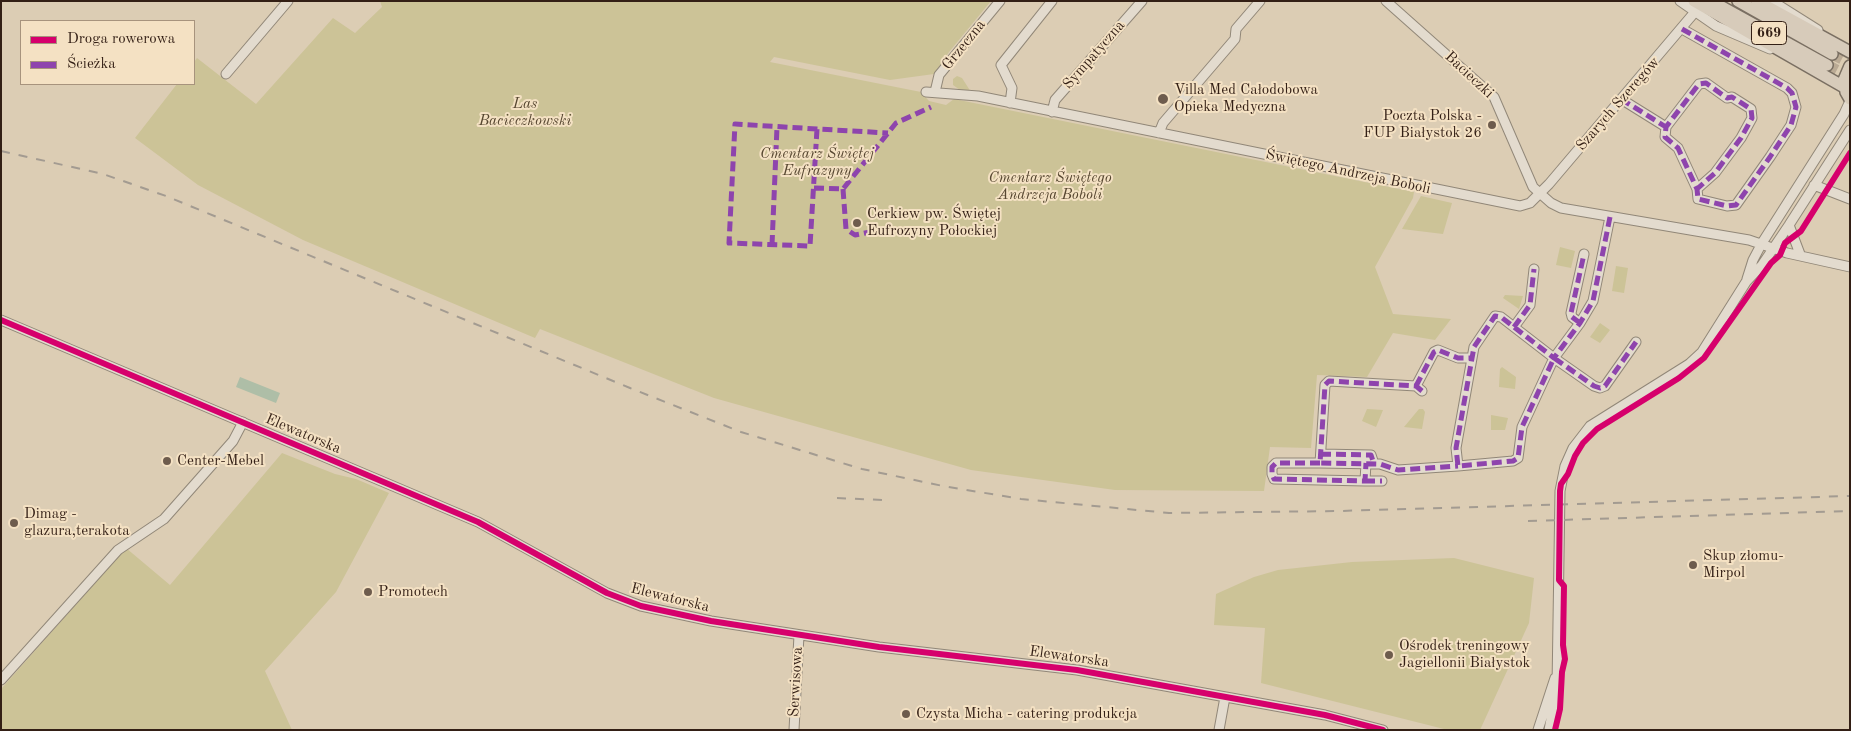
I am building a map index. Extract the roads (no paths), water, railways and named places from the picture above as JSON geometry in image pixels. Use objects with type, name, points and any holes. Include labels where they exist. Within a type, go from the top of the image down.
[{"type":"main road","name":"669","points":[[1711,1],[1827,65]]},
{"type":"main road","name":"669","points":[[1738,1],[1833,48]]},
{"type":"main road","points":[[1757,1],[1833,48],[1850,52]]},
{"type":"main road","points":[[1694,7],[1844,87]]},
{"type":"main road","points":[[1850,66],[1844,80],[1844,87],[1850,100]]},
{"type":"street","points":[[226,74],[288,1]]},
{"type":"street","name":"Grzeczna","points":[[930,92],[939,75],[1000,1]]},
{"type":"street","points":[[1010,103],[1012,88],[1001,64],[1052,1]]},
{"type":"street","name":"Sympatyczna","points":[[1052,112],[1055,100],[1142,1]]},
{"type":"street","points":[[1159,133],[1163,123],[1235,39],[1236,29],[1260,1]]},
{"type":"street","name":"Bacieczki","points":[[1386,1],[1494,97],[1529,178],[1540,193]]},
{"type":"street","points":[[1680,1],[1694,7]]},
{"type":"street","points":[[1772,1],[1800,17],[1833,48]]},
{"type":"street","name":"Szarych Szeregów","points":[[1540,193],[1682,29],[1694,7]]},
{"type":"street","points":[[1682,29],[1787,88],[1794,98],[1796,112],[1791,125],[1736,205],[1727,206],[1698,199],[1697,189],[1678,148],[1664,136],[1666,127],[1698,84],[1702,82],[1751,109],[1752,118],[1741,138],[1715,173],[1697,189]]},
{"type":"street","name":"Świętego Andrzeja Boboli","points":[[930,92],[961,93],[1514,206],[1526,205],[1540,193]]},
{"type":"street","points":[[1621,99],[1666,127]]},
{"type":"street","points":[[1746,282],[1753,260],[1762,243],[1844,114],[1850,100]]},
{"type":"street","points":[[1548,730],[1557,687],[1555,678],[1560,491],[1565,466],[1573,448],[1590,426],[1688,364],[1702,352],[1746,282],[1774,247],[1850,130]]},
{"type":"street","points":[[1814,186],[1850,199]]},
{"type":"street","points":[[1540,193],[1551,203],[1561,208],[1762,243],[1774,247],[1784,246],[1800,254],[1850,267]]},
{"type":"street","points":[[1382,481],[1274,480],[1272,467],[1276,463],[1320,458],[1370,464],[1398,470],[1513,461],[1518,458],[1522,427],[1546,371],[1593,301],[1610,217]]},
{"type":"street","points":[[1789,225],[1800,254]]},
{"type":"street","points":[[1580,323],[1572,317],[1571,313],[1584,254]]},
{"type":"street","points":[[1514,327],[1530,306],[1534,269]]},
{"type":"street","points":[[1458,466],[1456,448],[1470,358],[1474,347],[1496,316],[1514,327],[1594,386],[1600,388],[1605,386],[1636,342]]},
{"type":"street","name":"Elewatorska","points":[[1,320],[478,522],[613,596],[672,614],[895,649],[1078,670],[1325,715],[1384,730]]},
{"type":"street","points":[[1320,458],[1325,385],[1328,381],[1419,389],[1434,352],[1438,350],[1458,358],[1470,358]]},
{"type":"street","points":[[1,680],[118,550],[164,519],[233,441],[243,422]]},
{"type":"street","points":[[1365,481],[1370,464]]},
{"type":"street","name":"Serwisowa","points":[[794,730],[799,635]]},
{"type":"street","points":[[1538,730],[1555,678]]},
{"type":"street","points":[[1219,730],[1225,697]]},
{"type":"tunnel","points":[[1832,54],[1850,63]]},
{"type":"tunnel","points":[[1827,65],[1850,77]]},
{"type":"railway","points":[[1,151],[103,174],[166,196],[741,432],[862,469],[943,486],[1021,499],[1169,513],[1339,511],[1850,496]]},
{"type":"railway","points":[[837,498],[882,500]]},
{"type":"railway","points":[[1528,521],[1850,511]]},
{"type":"place","name":"Villa Med Całodobowa Opieka Medyczna","points":[[1163,99]]},
{"type":"place","name":"Poczta Polska - FUP Białystok 26","points":[[1492,125]]},
{"type":"place","name":"Cerkiew pw. Świętej Eufrozyny Połockiej","points":[[857,223]]},
{"type":"place","name":"Center-Mebel","points":[[167,461]]},
{"type":"place","name":"Dimag - glazura,terakota","points":[[14,523]]},
{"type":"place","name":"Skup złomu- Mirpol","points":[[1693,565]]},
{"type":"place","name":"Promotech","points":[[368,592]]},
{"type":"place","name":"Ośrodek treningowy Jagiellonii Białystok","points":[[1389,655]]},
{"type":"place","name":"Czysta Micha - catering produkcja","points":[[906,714]]},
{"type":"park label","name":"Las Bacieczkowski","points":[[525,112]]},
{"type":"park label","name":"Cmentarz Świętej Eufrazyny","points":[[817,162]]},
{"type":"park label","name":"Cmentarz Świętego Andrzeja Boboli","points":[[1050,186]]}]
